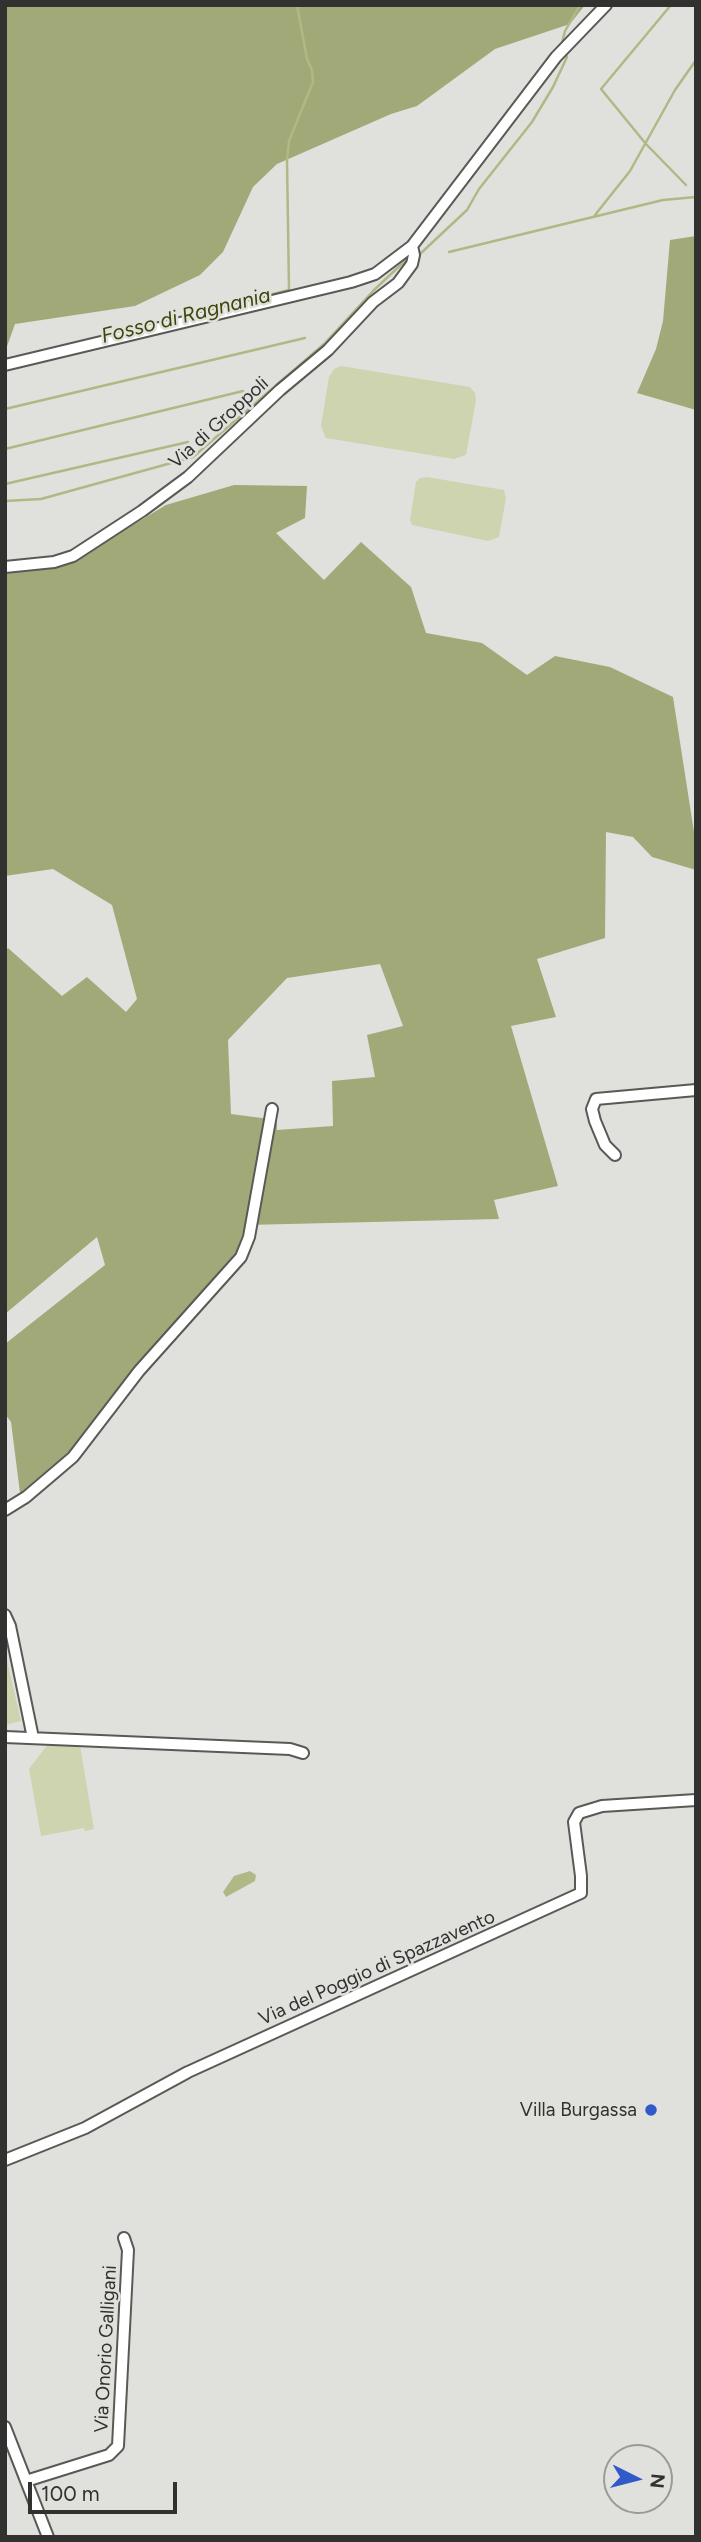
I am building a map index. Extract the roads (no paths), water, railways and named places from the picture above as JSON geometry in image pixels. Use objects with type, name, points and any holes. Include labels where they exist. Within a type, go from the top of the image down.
[{"type":"street","name":"Via di Groppoli","points":[[5,365],[375,274],[412,246],[556,57],[606,5]]},
{"type":"street","name":"Via di Groppoli","points":[[5,567],[54,562],[74,556],[188,477],[328,350],[367,308],[398,283],[412,264],[412,246]]},
{"type":"street","points":[[615,1155],[603,1142],[594,1118],[592,1105],[596,1100],[696,1090]]},
{"type":"street","points":[[5,1510],[26,1497],[73,1457],[139,1371],[242,1256],[250,1237],[272,1109]]},
{"type":"street","points":[[5,1615],[10,1626],[33,1738]]},
{"type":"street","points":[[5,1737],[290,1749],[303,1753]]},
{"type":"street","name":"Via del Poggio di Spazzavento","points":[[5,2161],[85,2128],[188,2072],[581,1894],[582,1882],[574,1822],[579,1813],[602,1806],[696,1801]]},
{"type":"street","name":"Via Onorio Galligani","points":[[26,2481],[109,2455],[118,2446],[128,2250],[124,2238]]},
{"type":"street","points":[[5,2427],[48,2537]]},
{"type":"waterway","name":"Fosso di Ragnania","points":[[100,337],[289,290],[289,141],[313,82],[297,5]]},
{"type":"waterway","points":[[562,43],[565,31],[580,5]]},
{"type":"waterway","points":[[671,5],[601,89],[646,144],[686,185]]},
{"type":"waterway","points":[[420,254],[467,210],[479,189],[532,122],[567,57],[564,52]]},
{"type":"waterway","points":[[595,215],[630,171],[675,90],[696,60]]},
{"type":"waterway","points":[[449,252],[663,200],[696,197]]},
{"type":"waterway","points":[[5,501],[41,499],[193,457],[324,344],[408,258]]},
{"type":"waterway","points":[[5,409],[305,338]]},
{"type":"waterway","points":[[5,449],[243,391]]},
{"type":"waterway","points":[[5,484],[188,442]]},
{"type":"place","name":"Villa Burgassa","points":[[651,2110]]}]
